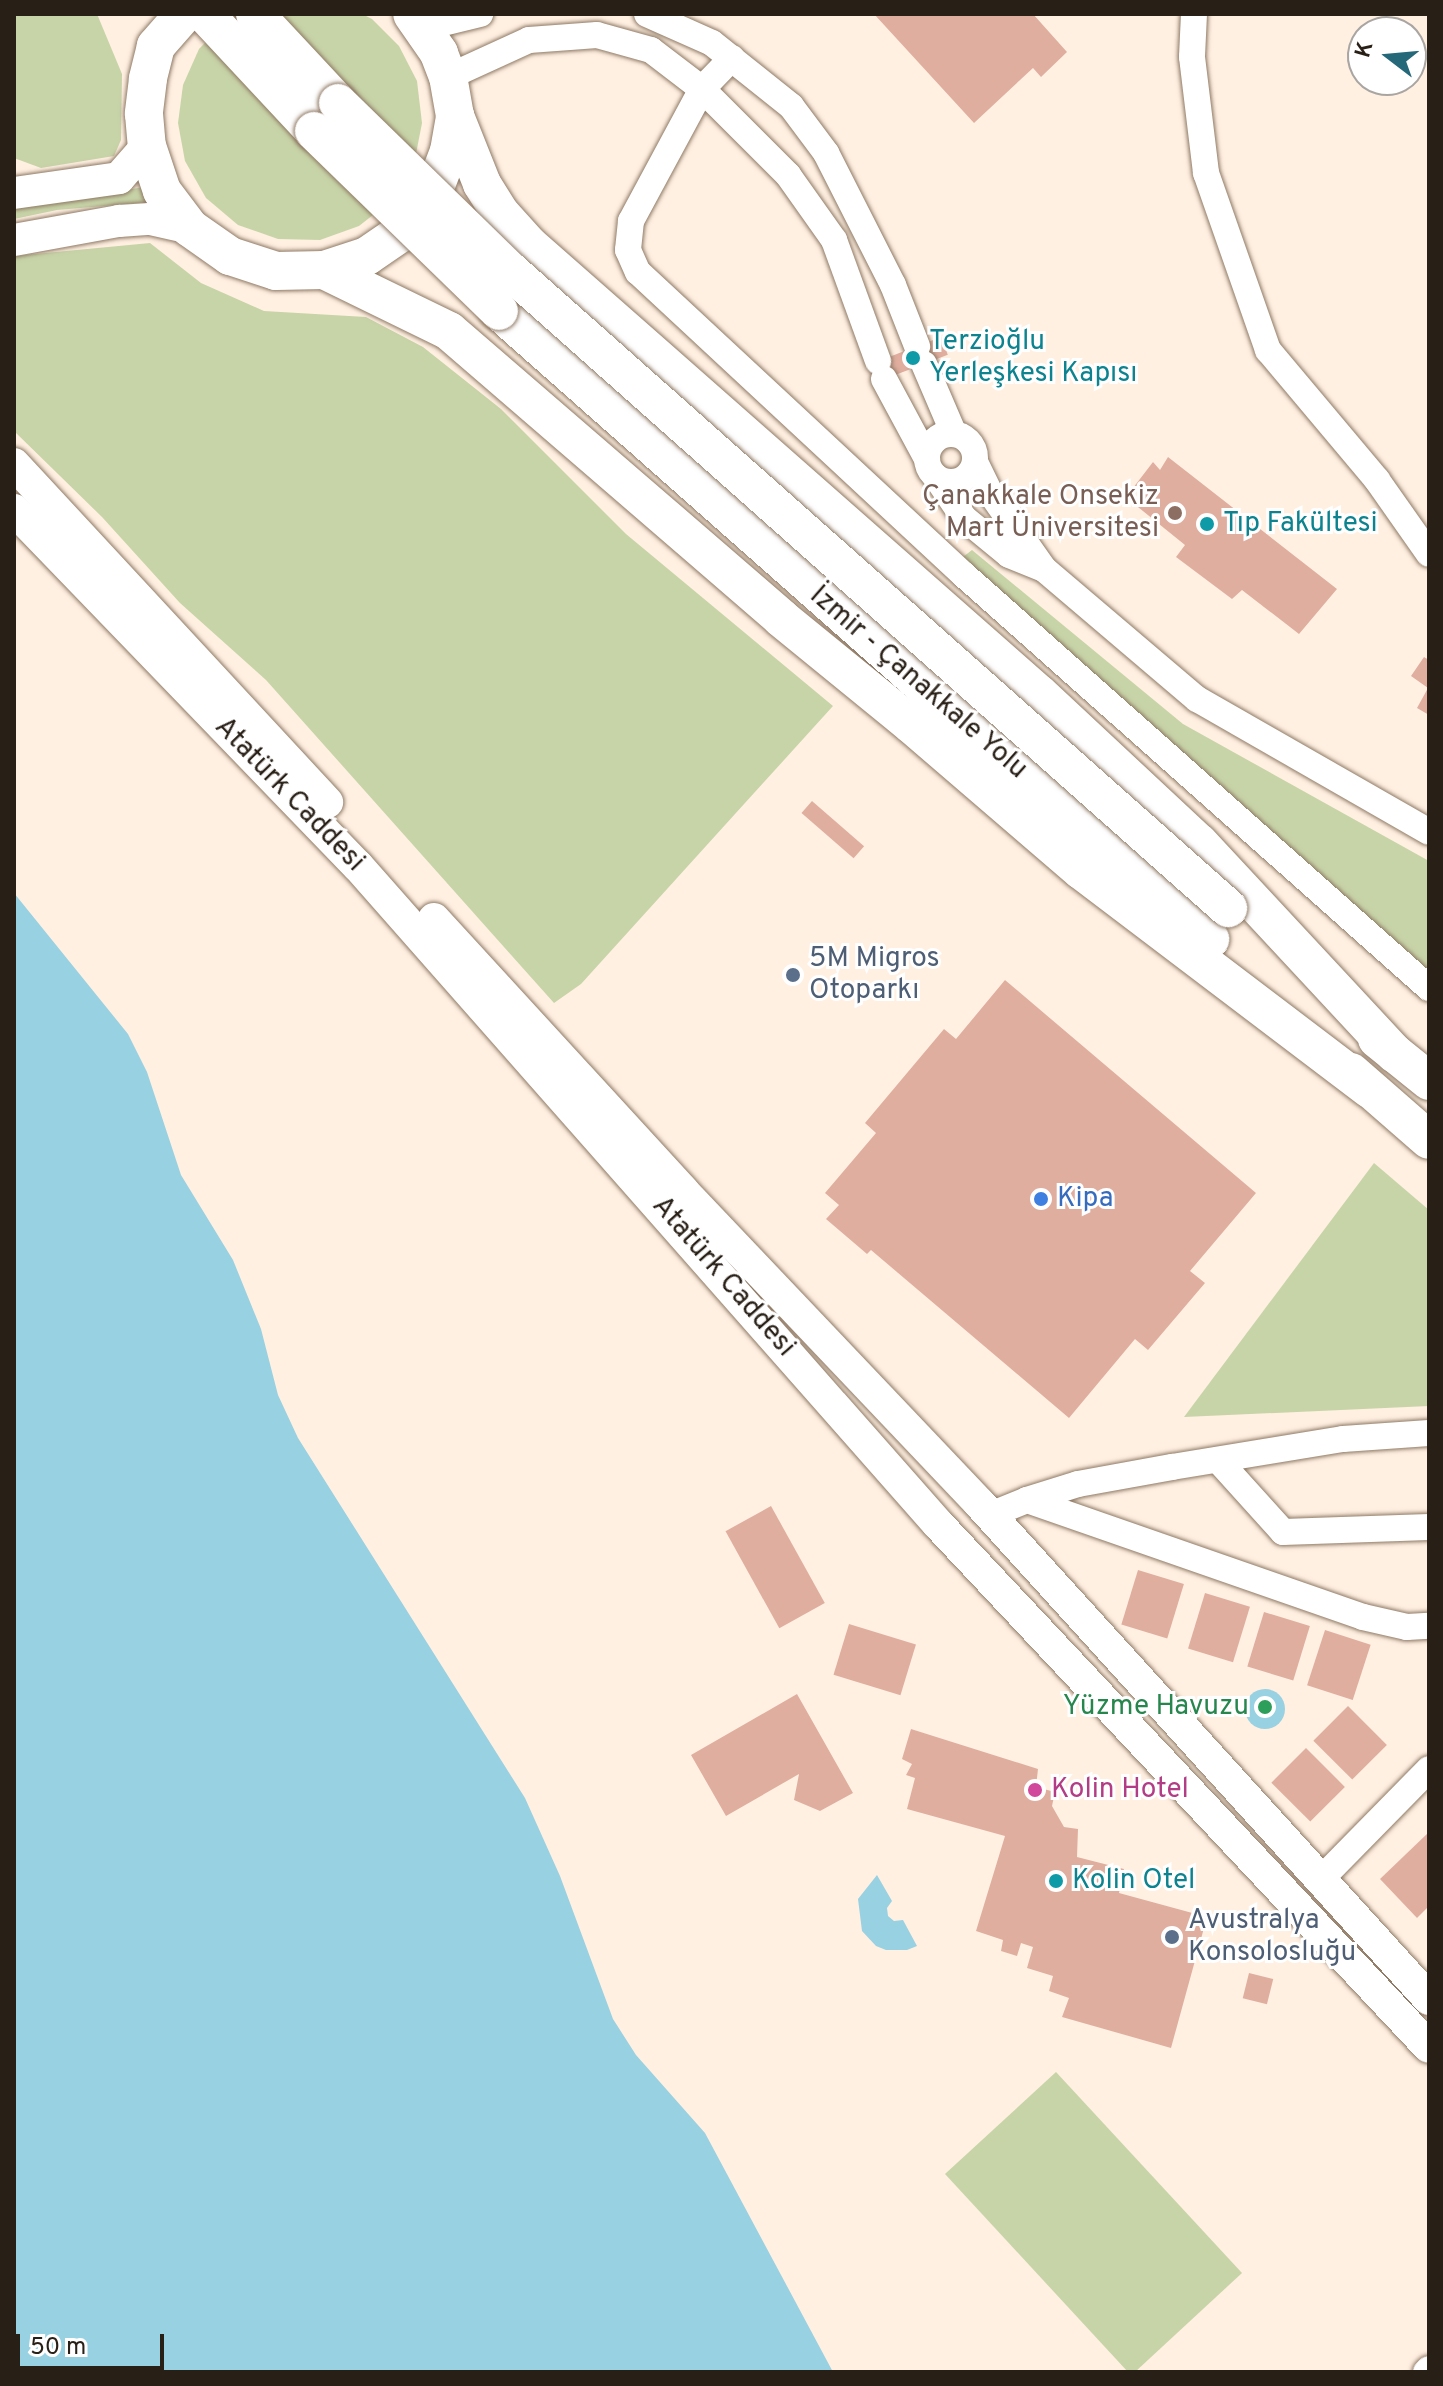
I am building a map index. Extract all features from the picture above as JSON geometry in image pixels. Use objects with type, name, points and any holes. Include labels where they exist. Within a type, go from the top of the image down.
[{"type":"highway","points":[[184,14],[153,30],[144,114],[147,146],[162,191],[190,228],[230,256],[276,271],[324,270],[367,256],[405,230],[433,193],[449,151],[455,116]]},
{"type":"highway","name":"İzmir - Çanakkale Yolu","points":[[205,14],[314,131],[499,311],[1218,922],[1395,1054]]},
{"type":"highway","name":"İzmir - Çanakkale Yolu","points":[[255,14],[411,177],[508,269],[1218,922],[1369,1089],[1429,1140]]},
{"type":"highway","points":[[418,21],[439,53],[448,77],[455,116],[482,184],[501,214],[529,245],[1039,694],[1199,843],[1395,1054],[1429,1081]]},
{"type":"highway","points":[[324,270],[449,331],[781,618],[1081,870],[1369,1089]]},
{"type":"main road","points":[[23,187],[119,178],[147,146]]},
{"type":"main road","points":[[14,240],[119,221],[162,220],[190,228]]},
{"type":"main road","name":"Atatürk Caddesi","points":[[14,464],[548,1061],[960,1547],[1429,2047]]},
{"type":"main road","name":"Atatürk Caddesi","points":[[14,510],[548,1061],[683,1191],[990,1515],[1429,1999]]},
{"type":"main road","points":[[960,1547],[990,1515]]},
{"type":"main road","points":[[1094,1690],[1120,1658]]},
{"type":"street","points":[[418,21],[480,14]]},
{"type":"street","points":[[647,14],[712,43],[740,64],[791,106],[826,153],[900,301],[954,434],[973,447],[975,462],[989,491],[1044,569],[1197,699],[1429,832]]},
{"type":"street","points":[[1194,14],[1192,57],[1206,173],[1268,350],[1377,480],[1429,554]]},
{"type":"street","points":[[448,77],[529,40],[597,35],[651,50],[709,97],[788,175],[834,240],[863,312],[881,370],[932,468],[964,518],[1009,555],[1044,569]]},
{"type":"street","points":[[740,64],[709,97],[635,212],[627,240],[638,272],[964,575],[1429,988]]},
{"type":"street","points":[[863,312],[900,301]]},
{"type":"street","points":[[932,468],[928,451],[938,438],[954,434]]},
{"type":"street","points":[[932,468],[960,481],[975,462]]},
{"type":"street","points":[[990,1515],[1078,1484],[1343,1439],[1429,1433]]},
{"type":"street","points":[[1218,1460],[1283,1532],[1429,1527]]},
{"type":"street","points":[[1027,1500],[1363,1617],[1407,1627],[1429,1626]]},
{"type":"street","points":[[1321,1879],[1429,1769]]},
{"type":"green space","points":[[14,14],[97,14],[122,74],[121,140],[114,156],[41,168],[14,158]]},
{"type":"green space","points":[[239,14],[362,14],[372,19],[399,46],[417,81],[422,123],[414,164],[392,200],[359,226],[320,240],[278,239],[238,225],[206,198],[185,161],[178,123],[183,85],[199,49],[226,21]]},
{"type":"green space","points":[[144,187],[150,202],[57,210],[14,219],[14,209]]},
{"type":"green space","points":[[150,243],[201,283],[264,311],[366,317],[423,347],[501,409],[626,534],[833,706],[581,984],[554,1003],[266,680],[180,603],[102,517],[14,431],[14,256]]},
{"type":"green space","points":[[972,550],[1183,724],[1429,861],[1429,975],[959,560]]},
{"type":"green space","points":[[1374,1163],[1429,1210],[1429,1406],[1184,1417]]},
{"type":"green space","points":[[1056,2072],[1242,2273],[1135,2372],[1128,2372],[945,2174]]},
{"type":"water","points":[[14,893],[128,1034],[147,1072],[181,1175],[233,1260],[261,1329],[278,1395],[298,1438],[525,1798],[560,1876],[613,2019],[636,2055],[705,2133],[833,2372],[14,2372]]},
{"type":"water","name":"Yüzme Havuzu","points":[[1265,1689],[1279,1695],[1285,1709],[1279,1723],[1265,1729],[1251,1723],[1245,1709],[1251,1695]]},
{"type":"water","points":[[877,1875],[892,1901],[887,1908],[888,1916],[894,1921],[903,1920],[917,1946],[907,1950],[886,1950],[876,1946],[862,1931],[858,1899]]},
{"type":"building","points":[[874,14],[1033,14],[1067,52],[1041,77],[1033,68],[974,123]]},
{"type":"building","name":"Terzioğlu Yerleşkesi Kapısı","points":[[941,337],[948,355],[882,380],[875,362]]},
{"type":"building","name":"Tıp Fakültesi","points":[[1168,457],[1337,589],[1299,634],[1242,590],[1232,599],[1176,557],[1185,545],[1133,503],[1143,492],[1133,488],[1153,462],[1160,470]]},
{"type":"building","points":[[1424,657],[1429,660],[1429,715],[1417,708],[1428,688],[1411,676]]},
{"type":"building","points":[[812,801],[864,846],[854,858],[802,813]]},
{"type":"building","name":"Kipa","points":[[1005,980],[1256,1193],[1190,1271],[1205,1283],[1148,1350],[1135,1339],[1069,1418],[871,1250],[867,1254],[826,1219],[839,1205],[825,1193],[876,1133],[865,1123],[944,1029],[956,1039]]},
{"type":"building","points":[[771,1506],[825,1603],[779,1628],[726,1531]]},
{"type":"building","points":[[1138,1570],[1184,1584],[1167,1639],[1121,1625]]},
{"type":"building","points":[[1205,1593],[1250,1607],[1233,1662],[1188,1648]]},
{"type":"building","points":[[1264,1612],[1310,1626],[1293,1681],[1247,1667]]},
{"type":"building","points":[[849,1624],[916,1644],[900,1695],[834,1675]]},
{"type":"building","points":[[1325,1630],[1371,1645],[1353,1700],[1307,1685]]},
{"type":"building","points":[[797,1694],[853,1793],[820,1811],[794,1800],[799,1774],[726,1816],[691,1755]]},
{"type":"building","points":[[1348,1706],[1387,1745],[1352,1780],[1313,1741]]},
{"type":"building","name":"Kolin Otel","points":[[911,1729],[1038,1769],[1036,1787],[1055,1792],[1052,1806],[1064,1827],[1078,1829],[1077,1857],[1124,1869],[1119,1893],[1207,1917],[1171,2048],[1062,2017],[1069,1998],[1049,1991],[1053,1976],[1027,1968],[1033,1947],[1021,1943],[1017,1956],[1001,1951],[1003,1940],[976,1931],[1005,1836],[907,1809],[915,1778],[906,1775],[912,1764],[902,1759]]},
{"type":"building","points":[[1306,1748],[1345,1787],[1310,1822],[1271,1783]]},
{"type":"building","points":[[1429,1832],[1429,1906],[1417,1918],[1380,1879]]},
{"type":"building","points":[[1249,1973],[1273,1979],[1267,2004],[1243,1998]]},
{"type":"place","name":"Terzioğlu Yerleşkesi Kapısı","points":[[913,358]]},
{"type":"place","name":"Çanakkale Onsekiz Mart Üniversitesi","points":[[1175,513]]},
{"type":"place","name":"Tıp Fakültesi","points":[[1207,524]]},
{"type":"place","name":"5M Migros Otoparkı","points":[[793,975]]},
{"type":"place","name":"Kipa","points":[[1041,1199]]},
{"type":"place","name":"Yüzme Havuzu","points":[[1265,1707]]},
{"type":"place","name":"Kolin Hotel","points":[[1035,1790]]},
{"type":"place","name":"Kolin Otel","points":[[1056,1881]]},
{"type":"place","name":"Avustralya Konsolosluğu","points":[[1172,1937]]}]
